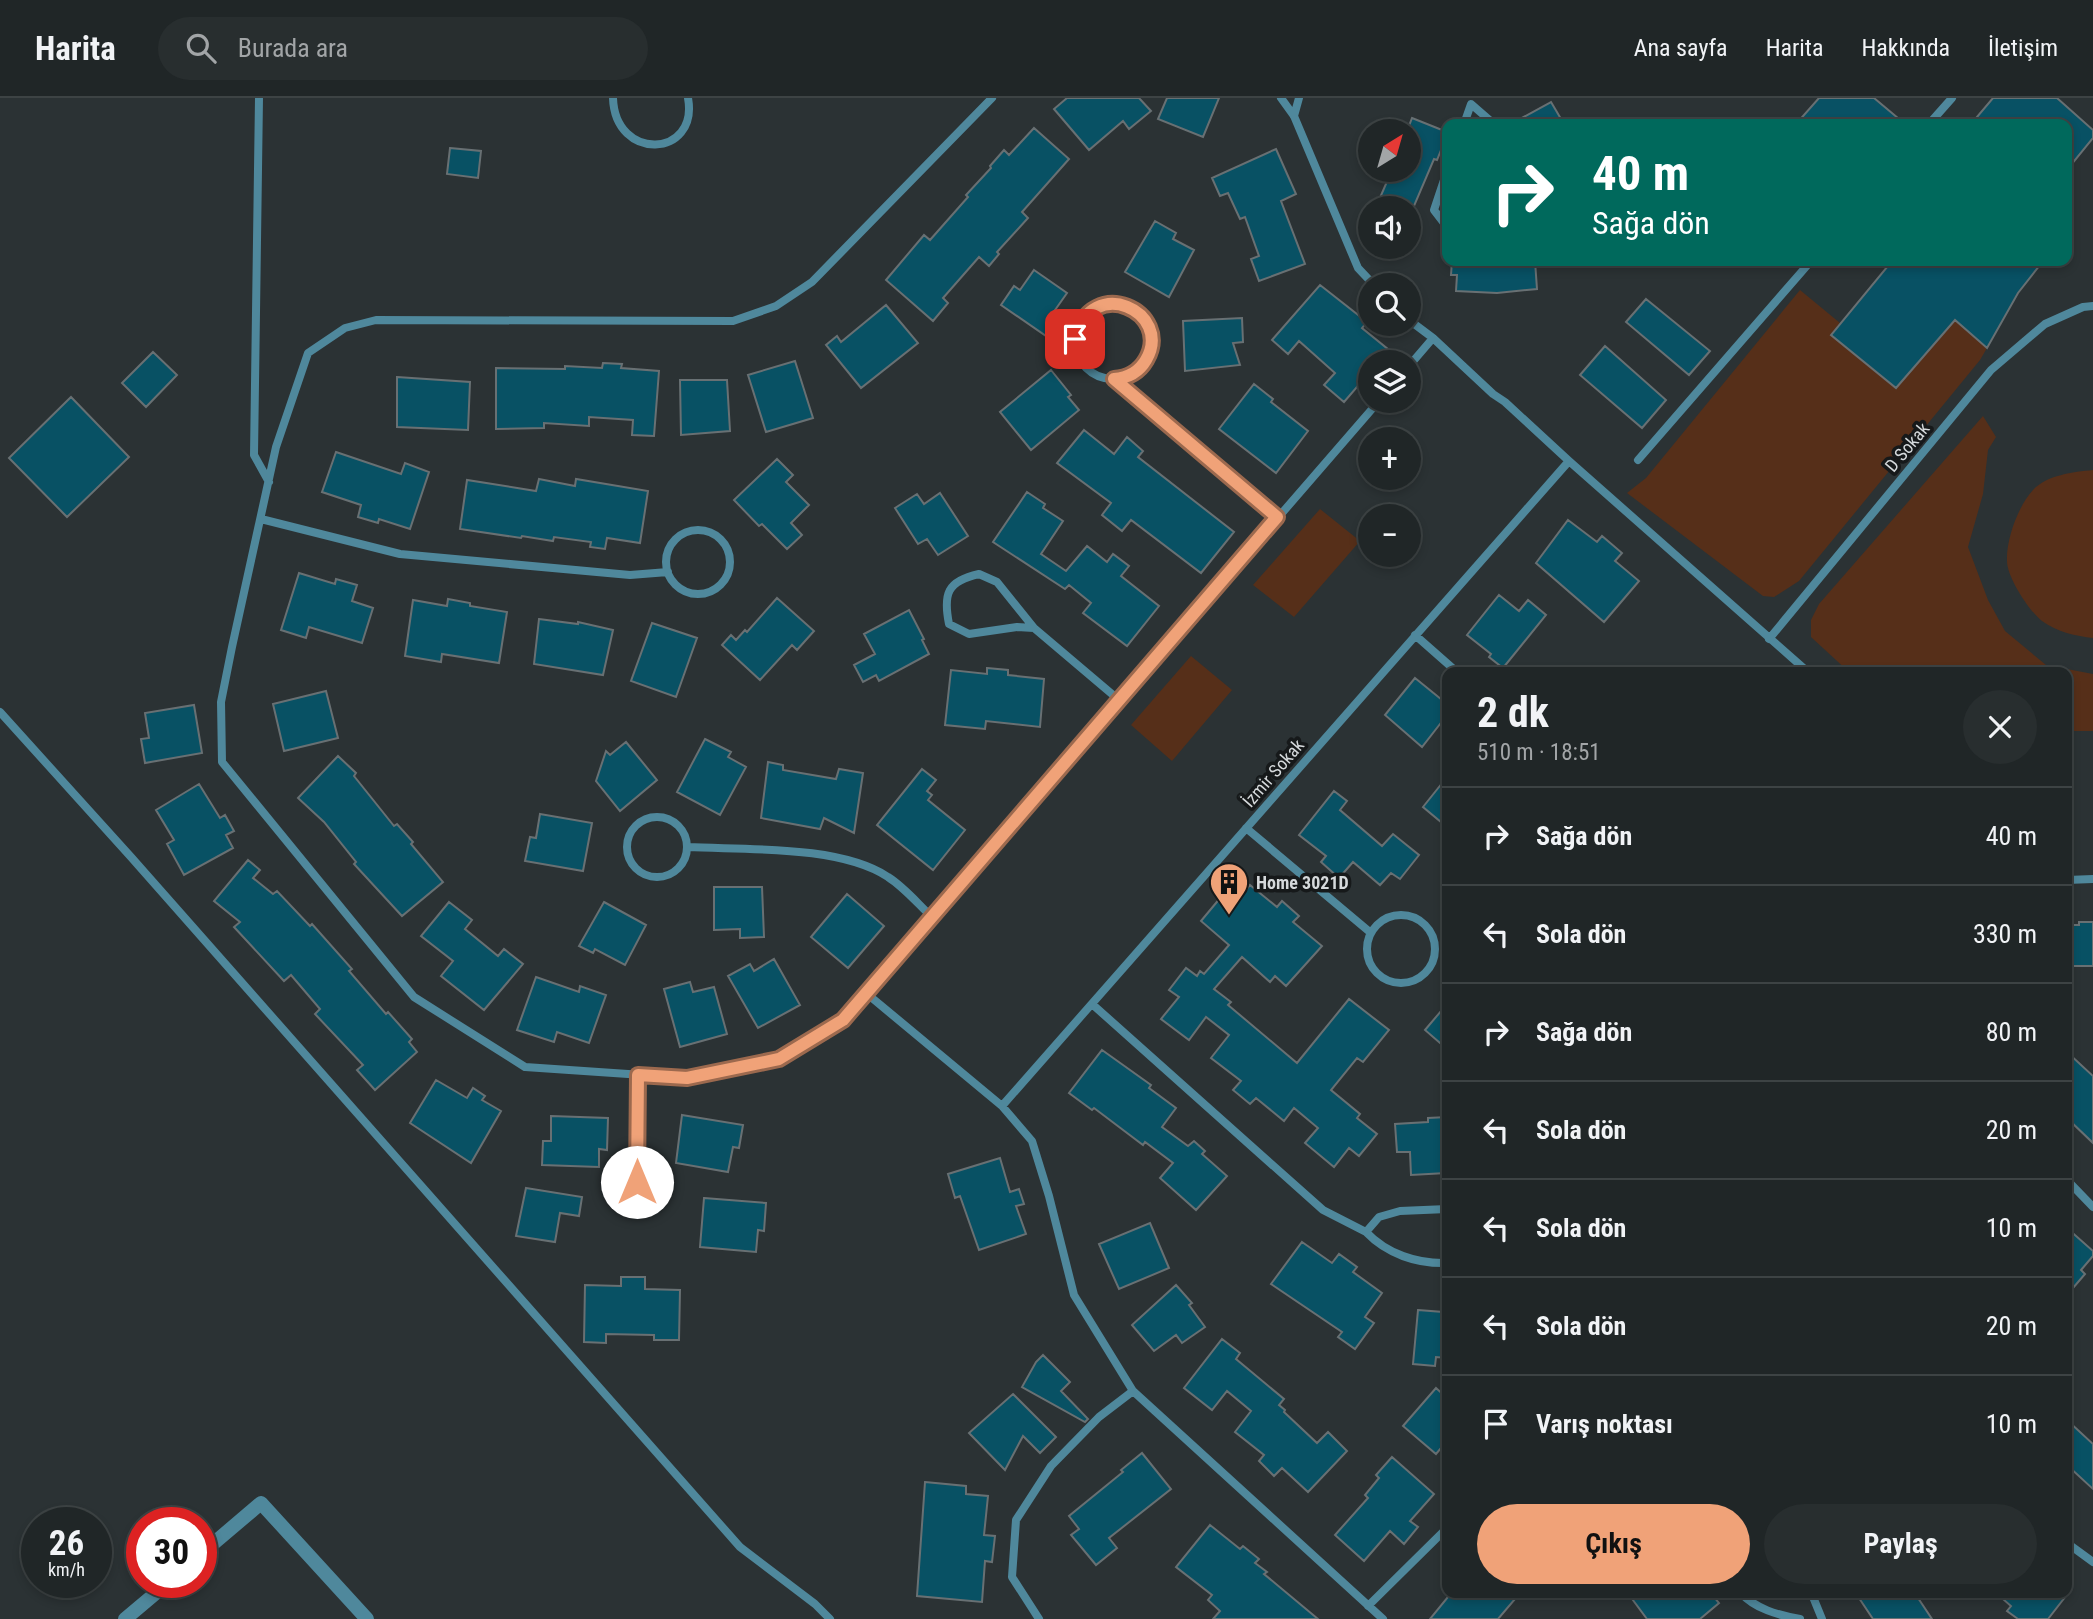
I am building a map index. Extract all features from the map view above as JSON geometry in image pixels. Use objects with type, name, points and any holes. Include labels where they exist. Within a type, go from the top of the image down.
[{"type":"street","points":[[637,1182],[638,1075]]},
{"type":"street","points":[[217,1540],[261,1503],[367,1619]]},
{"type":"street","points":[[125,1619],[150,1598]]},
{"type":"lane","points":[[259,98],[254,455],[269,482]]},
{"type":"lane","points":[[613,98],[613,110],[625,132],[642,145],[659,146],[676,137],[688,121],[688,98]]},
{"type":"lane","points":[[992,98],[812,282],[776,306],[733,321],[376,320],[345,328],[308,354],[276,447],[221,702],[222,762],[414,997],[526,1066],[687,1078],[779,1059],[843,1020],[1368,413]]},
{"type":"lane","points":[[1281,98],[1294,116],[1358,268],[1363,273]]},
{"type":"lane","points":[[1294,116],[1299,98]]},
{"type":"lane","points":[[1933,119],[1952,98]]},
{"type":"lane","points":[[1465,119],[1470,101],[1489,119]]},
{"type":"lane","points":[[1442,186],[1434,210],[1442,220]]},
{"type":"lane","points":[[1638,460],[1807,266]]},
{"type":"lane","points":[[1114,379],[1134,373],[1143,365],[1150,353],[1151,340],[1142,316],[1122,304],[1109,303],[1096,307],[1078,326],[1075,339],[1081,361],[1089,371],[1114,379],[1277,517]]},
{"type":"lane","name":"D Sokak","points":[[1769,639],[1991,370],[2045,324],[2083,307],[2093,306]]},
{"type":"lane","points":[[1421,329],[1802,667]]},
{"type":"lane","points":[[1421,352],[1433,338]]},
{"type":"lane","name":"İzmir Sokak","points":[[1002,1106],[1569,461]]},
{"type":"lane","points":[[261,519],[400,554],[630,575],[668,572]]},
{"type":"lane","points":[[697,530],[718,537],[729,555],[728,573],[723,583],[704,594],[689,593],[679,587],[668,572],[666,561],[669,550],[675,541],[686,533],[697,530]]},
{"type":"lane","points":[[1034,628],[1017,627],[969,634],[949,624],[944,602],[952,586],[966,577],[979,574],[997,582],[1034,628],[1119,700]]},
{"type":"lane","points":[[1415,635],[1451,667]]},
{"type":"lane","points":[[0,712],[740,1547],[815,1604],[830,1619]]},
{"type":"lane","points":[[658,816],[677,824],[686,836],[688,847],[686,857],[675,871],[655,877],[645,874],[630,860],[628,841],[631,831],[638,823],[658,816]]},
{"type":"lane","points":[[1246,828],[1371,933]]},
{"type":"lane","points":[[688,847],[831,855],[858,862],[888,877],[932,917]]},
{"type":"lane","points":[[2072,880],[2093,879]]},
{"type":"lane","points":[[1400,914],[1422,921],[1430,930],[1436,945],[1430,968],[1412,982],[1400,983],[1386,979],[1376,972],[1370,962],[1367,951],[1371,933],[1378,923],[1400,914]]},
{"type":"lane","points":[[866,993],[1002,1106],[1032,1142],[1049,1196],[1073,1296],[1133,1391],[1383,1619]]},
{"type":"lane","points":[[1092,1004],[1323,1210],[1366,1232],[1392,1252],[1412,1259],[1442,1262]]},
{"type":"lane","points":[[2072,1185],[2093,1207]]},
{"type":"lane","points":[[1366,1232],[1379,1217],[1400,1211],[1442,1209]]},
{"type":"lane","points":[[1039,1619],[1012,1577],[1016,1520],[1051,1466],[1099,1417],[1133,1391]]},
{"type":"lane","points":[[1368,1606],[1442,1533]]},
{"type":"lane","points":[[2072,1547],[2093,1562]]},
{"type":"lane","points":[[1746,1598],[1749,1602],[1782,1616],[1800,1619]]},
{"type":"lane","points":[[1813,1598],[1822,1619]]},
{"type":"shaded area","points":[[1800,290],[1840,323],[1831,335],[1895,388],[1955,320],[1987,348],[1799,581],[1774,597],[1763,596],[1627,493],[1646,478]]},
{"type":"shaded area","points":[[1983,416],[1996,437],[1988,450],[1983,494],[1968,547],[1988,600],[2005,631],[2046,665],[2056,667],[1844,667],[1811,637],[1811,620],[1819,604]]},
{"type":"shaded area","points":[[2093,470],[2093,638],[2067,633],[2042,621],[2020,593],[2007,561],[2014,524],[2022,505],[2033,490],[2053,478]]},
{"type":"shaded area","points":[[1320,509],[1358,539],[1358,543],[1294,617],[1253,585]]},
{"type":"shaded area","points":[[1191,656],[1232,690],[1172,761],[1131,725]]},
{"type":"shaded area","points":[[2072,670],[2093,674],[2093,731],[2072,731]]},
{"type":"building","points":[[1067,98],[1139,98],[1151,111],[1129,129],[1123,121],[1089,150],[1054,109]]},
{"type":"building","points":[[1167,98],[1219,98],[1203,137],[1158,119]]},
{"type":"building","points":[[1819,98],[1874,98],[1899,119],[1800,119]]},
{"type":"building","points":[[1993,98],[2057,98],[2093,130],[2093,138],[2072,164],[2072,119],[1975,119]]},
{"type":"building","points":[[1551,102],[1561,119],[1520,119]]},
{"type":"building","points":[[1421,122],[1442,130],[1442,148],[1437,160],[1434,159],[1418,196],[1381,196],[1387,182],[1421,182]]},
{"type":"building","points":[[1034,128],[1069,159],[1022,212],[1028,218],[997,252],[999,254],[989,266],[979,257],[943,298],[948,303],[933,321],[886,280],[924,235],[930,240],[1004,150],[1009,155]]},
{"type":"building","points":[[450,148],[481,151],[478,178],[447,174]]},
{"type":"building","points":[[1276,149],[1296,194],[1281,201],[1305,264],[1259,281],[1251,259],[1259,256],[1245,217],[1240,219],[1228,193],[1220,196],[1212,178]]},
{"type":"building","points":[[1155,221],[1176,233],[1173,239],[1194,250],[1169,297],[1125,272]]},
{"type":"building","points":[[1452,266],[1535,266],[1537,289],[1497,293],[1456,291],[1457,275],[1451,275]]},
{"type":"building","points":[[1888,266],[2039,266],[2018,293],[1987,348],[1955,320],[1896,388],[1831,335]]},
{"type":"building","points":[[1034,270],[1067,293],[1048,320],[1057,327],[1049,338],[1001,305],[1014,286],[1020,290]]},
{"type":"building","points":[[1320,285],[1358,315],[1358,336],[1372,336],[1389,350],[1358,350],[1358,386],[1344,402],[1324,385],[1335,373],[1299,341],[1288,354],[1272,340]]},
{"type":"building","points":[[1646,299],[1710,351],[1689,375],[1626,322]]},
{"type":"building","points":[[886,305],[918,343],[861,388],[826,345],[837,336],[841,342]]},
{"type":"building","points":[[1242,318],[1243,342],[1233,343],[1240,365],[1185,371],[1183,321]]},
{"type":"building","points":[[1605,346],[1666,400],[1642,428],[1580,375]]},
{"type":"building","points":[[153,352],[177,375],[146,407],[122,383]]},
{"type":"building","points":[[795,361],[813,418],[766,432],[748,375]]},
{"type":"building","points":[[603,363],[622,364],[621,368],[659,371],[654,436],[632,435],[633,420],[589,417],[589,426],[544,423],[544,428],[496,429],[496,368],[602,368]]},
{"type":"building","points":[[1051,370],[1079,410],[1031,450],[1000,412]]},
{"type":"building","points":[[397,377],[470,382],[468,430],[397,427]]},
{"type":"building","points":[[680,380],[727,380],[730,431],[681,435]]},
{"type":"building","points":[[1254,384],[1273,399],[1271,402],[1308,431],[1276,473],[1219,429]]},
{"type":"building","points":[[71,397],[129,457],[67,517],[9,458]]},
{"type":"building","points":[[1084,430],[1114,454],[1127,437],[1143,451],[1138,457],[1234,532],[1201,573],[1131,520],[1122,531],[1102,515],[1111,503],[1057,463]]},
{"type":"building","points":[[336,452],[401,474],[405,463],[429,472],[410,529],[379,519],[378,523],[358,517],[361,505],[322,492]]},
{"type":"building","points":[[777,459],[793,475],[786,482],[809,505],[791,523],[802,535],[787,549],[762,524],[759,526],[734,500]]},
{"type":"building","points":[[539,479],[575,486],[576,479],[648,491],[640,543],[607,538],[605,549],[590,547],[591,542],[554,537],[553,541],[521,538],[460,529],[467,480],[536,491]]},
{"type":"building","points":[[1027,492],[1045,504],[1043,508],[1063,521],[1041,554],[1066,571],[1087,546],[1107,562],[1113,554],[1129,566],[1121,576],[1159,606],[1127,646],[1083,613],[1091,603],[1069,585],[1065,589],[993,542]]},
{"type":"building","points":[[940,493],[968,536],[938,555],[927,539],[918,544],[895,508],[917,494],[924,504]]},
{"type":"building","points":[[1568,520],[1597,542],[1602,536],[1622,553],[1615,561],[1639,581],[1604,622],[1536,563]]},
{"type":"building","points":[[299,573],[335,584],[336,579],[357,585],[352,601],[373,608],[362,643],[309,627],[306,638],[281,630]]},
{"type":"building","points":[[1499,595],[1519,611],[1528,600],[1546,615],[1504,667],[1489,657],[1491,654],[1467,635]]},
{"type":"building","points":[[777,598],[814,631],[797,650],[792,645],[760,680],[722,645],[731,635],[736,640],[745,630],[747,632]]},
{"type":"building","points":[[448,599],[470,603],[470,606],[507,612],[499,663],[442,654],[441,662],[405,656],[413,600],[447,606]]},
{"type":"building","points":[[909,610],[929,654],[879,681],[876,675],[863,682],[854,665],[875,654],[864,634]]},
{"type":"building","points":[[539,619],[578,622],[613,630],[603,675],[534,664]]},
{"type":"building","points":[[652,623],[697,638],[676,697],[631,681]]},
{"type":"building","points":[[987,668],[1008,670],[1008,675],[1044,679],[1040,727],[986,721],[985,729],[945,725],[951,670],[987,674]]},
{"type":"building","points":[[1415,678],[1442,700],[1442,721],[1422,747],[1385,715]]},
{"type":"building","points":[[326,691],[338,738],[284,751],[273,704]]},
{"type":"building","points":[[194,705],[202,753],[145,763],[141,739],[149,738],[145,713]]},
{"type":"building","points":[[705,739],[731,752],[728,757],[746,767],[720,815],[677,792]]},
{"type":"building","points":[[626,742],[657,780],[620,811],[596,781],[606,751],[610,755]]},
{"type":"building","points":[[338,756],[356,773],[354,776],[394,826],[397,824],[413,842],[411,844],[443,882],[402,916],[354,864],[356,862],[324,822],[298,798]]},
{"type":"building","points":[[768,762],[783,765],[783,770],[836,779],[839,769],[863,773],[854,833],[824,818],[820,829],[761,818]]},
{"type":"building","points":[[922,769],[936,780],[927,791],[932,795],[928,800],[965,830],[933,870],[877,825]]},
{"type":"building","points":[[1442,783],[1442,823],[1423,807]]},
{"type":"building","points":[[199,784],[220,818],[225,815],[234,831],[226,835],[233,848],[184,875],[167,844],[174,840],[156,810]]},
{"type":"building","points":[[1334,791],[1347,801],[1340,810],[1382,846],[1393,834],[1419,855],[1400,879],[1391,873],[1380,885],[1353,862],[1339,878],[1321,862],[1326,856],[1299,835]]},
{"type":"building","points":[[540,814],[592,823],[583,871],[525,861],[530,837],[536,838]]},
{"type":"building","points":[[248,860],[260,870],[253,878],[273,894],[277,891],[310,926],[312,924],[352,969],[349,971],[386,1014],[388,1012],[412,1039],[409,1042],[417,1052],[375,1090],[357,1070],[363,1065],[315,1014],[320,1009],[291,975],[284,981],[234,927],[240,922],[214,901]]},
{"type":"building","points":[[1250,885],[1277,907],[1282,901],[1299,916],[1293,922],[1322,946],[1286,986],[1275,976],[1270,982],[1242,957],[1214,989],[1231,1002],[1228,1005],[1297,1063],[1349,999],[1389,1030],[1363,1062],[1357,1058],[1331,1090],[1360,1114],[1357,1118],[1377,1134],[1359,1156],[1349,1148],[1334,1167],[1305,1143],[1318,1128],[1294,1108],[1284,1121],[1256,1098],[1250,1104],[1233,1090],[1241,1081],[1211,1058],[1229,1035],[1206,1017],[1189,1040],[1161,1019],[1179,997],[1169,990],[1186,968],[1197,976],[1200,971],[1204,974],[1229,945],[1201,921],[1226,891],[1237,900]]},
{"type":"building","points":[[714,887],[762,887],[764,937],[740,938],[740,929],[714,930]]},
{"type":"building","points":[[847,894],[884,926],[848,968],[811,937]]},
{"type":"building","points":[[449,902],[472,920],[465,929],[498,956],[504,949],[523,964],[484,1010],[441,976],[453,961],[421,936]]},
{"type":"building","points":[[604,902],[646,925],[625,965],[595,949],[593,953],[579,946]]},
{"type":"building","points":[[2079,922],[2093,922],[2093,966],[2072,966],[2072,925],[2079,925]]},
{"type":"building","points":[[774,959],[800,1005],[758,1028],[728,976],[750,964],[754,971]]},
{"type":"building","points":[[536,977],[579,992],[580,986],[606,995],[589,1043],[557,1032],[554,1042],[517,1030]]},
{"type":"building","points":[[690,982],[693,992],[714,987],[727,1034],[680,1047],[664,989]]},
{"type":"building","points":[[1442,1010],[1442,1045],[1425,1030]]},
{"type":"building","points":[[1102,1050],[1151,1085],[1149,1088],[1176,1108],[1162,1127],[1188,1146],[1194,1141],[1205,1151],[1202,1154],[1227,1176],[1196,1210],[1160,1178],[1173,1163],[1069,1093]]},
{"type":"building","points":[[2072,1057],[2093,1076],[2093,1143],[2072,1123]]},
{"type":"building","points":[[436,1080],[467,1098],[473,1088],[485,1096],[482,1100],[501,1111],[471,1163],[410,1123]]},
{"type":"building","points":[[682,1115],[743,1125],[739,1148],[733,1147],[728,1172],[676,1163]]},
{"type":"building","points":[[551,1116],[608,1118],[607,1150],[599,1149],[599,1167],[542,1165],[543,1141],[551,1141]]},
{"type":"building","points":[[1442,1117],[1442,1173],[1411,1175],[1410,1152],[1397,1152],[1395,1124],[1428,1122],[1428,1118]]},
{"type":"building","points":[[1000,1158],[1010,1192],[1019,1189],[1024,1204],[1016,1206],[1026,1234],[979,1250],[960,1196],[955,1198],[948,1174]]},
{"type":"building","points":[[526,1188],[582,1197],[579,1216],[560,1213],[555,1242],[516,1236]]},
{"type":"building","points":[[704,1198],[766,1203],[764,1231],[758,1230],[756,1252],[700,1247]]},
{"type":"building","points":[[1150,1223],[1169,1268],[1119,1289],[1099,1244]]},
{"type":"building","points":[[2072,1232],[2093,1251],[2093,1256],[2081,1270],[2085,1274],[2072,1289]]},
{"type":"building","points":[[1302,1242],[1332,1263],[1339,1254],[1357,1267],[1353,1272],[1382,1293],[1365,1317],[1374,1323],[1355,1349],[1338,1337],[1342,1332],[1271,1284]]},
{"type":"building","points":[[621,1277],[645,1277],[645,1289],[680,1290],[679,1340],[654,1340],[654,1335],[606,1334],[606,1343],[584,1342],[585,1285],[621,1286]]},
{"type":"building","points":[[1176,1285],[1192,1303],[1189,1305],[1205,1327],[1182,1343],[1176,1335],[1154,1351],[1132,1325]]},
{"type":"building","points":[[1418,1310],[1442,1312],[1442,1358],[1436,1357],[1435,1366],[1413,1364]]},
{"type":"building","points":[[1222,1339],[1240,1353],[1236,1359],[1284,1399],[1279,1405],[1284,1412],[1317,1443],[1328,1432],[1347,1451],[1308,1492],[1282,1468],[1274,1476],[1259,1461],[1264,1455],[1235,1432],[1251,1411],[1227,1391],[1212,1410],[1184,1388]]},
{"type":"building","points":[[1043,1355],[1070,1382],[1061,1391],[1088,1419],[1085,1422],[1022,1387]]},
{"type":"building","points":[[1436,1388],[1442,1393],[1442,1447],[1436,1454],[1403,1426]]},
{"type":"building","points":[[1013,1394],[1056,1437],[1040,1453],[1023,1436],[1005,1470],[969,1433]]},
{"type":"building","points":[[2072,1425],[2093,1444],[2093,1489],[2072,1470]]},
{"type":"building","points":[[1142,1453],[1171,1489],[1109,1538],[1117,1548],[1096,1565],[1071,1535],[1079,1529],[1069,1516]]},
{"type":"building","points":[[1392,1457],[1434,1494],[1410,1521],[1418,1527],[1404,1544],[1390,1531],[1364,1561],[1335,1535],[1368,1498],[1365,1495],[1379,1478],[1376,1475]]},
{"type":"building","points":[[925,1482],[966,1486],[966,1494],[988,1496],[984,1535],[995,1536],[992,1562],[985,1561],[982,1602],[917,1596]]},
{"type":"building","points":[[1210,1525],[1240,1549],[1243,1546],[1259,1559],[1255,1563],[1267,1572],[1264,1574],[1318,1619],[1213,1619],[1220,1611],[1208,1600],[1212,1595],[1176,1567]]},
{"type":"building","points":[[1447,1598],[1516,1598],[1498,1619],[1430,1619]]},
{"type":"building","points":[[1631,1598],[1715,1598],[1719,1603],[1700,1619],[1647,1619]]},
{"type":"building","points":[[1859,1598],[1918,1598],[1932,1619],[1873,1619]]},
{"type":"building","points":[[2002,1598],[2064,1598],[2048,1619],[2018,1619],[2007,1611],[2011,1606]]},
{"type":"place","name":"Home 3021D","points":[[1229,916]]},
{"type":"route","points":[[637,1182],[638,1075],[687,1078],[779,1059],[843,1020],[1277,517],[1114,379],[1134,373],[1150,353],[1151,340],[1142,316],[1122,304],[1109,303],[1096,307],[1078,326],[1075,339]]}]
